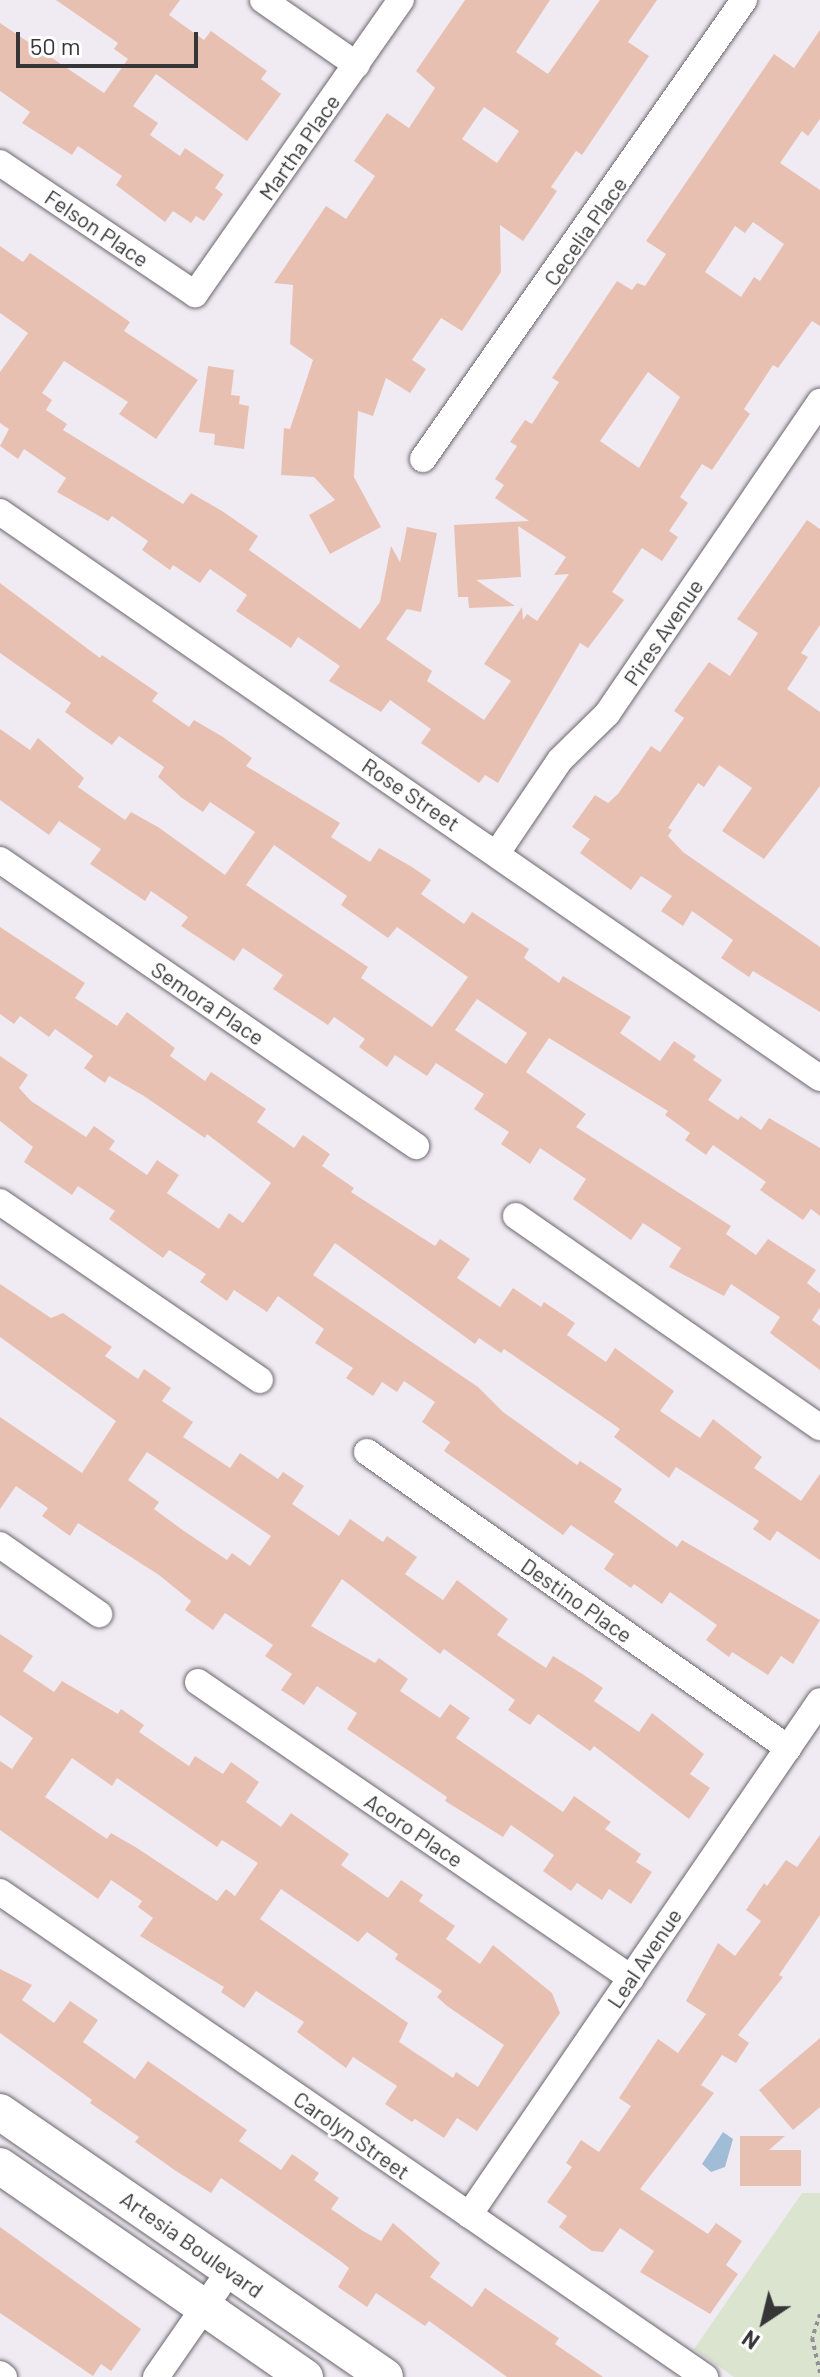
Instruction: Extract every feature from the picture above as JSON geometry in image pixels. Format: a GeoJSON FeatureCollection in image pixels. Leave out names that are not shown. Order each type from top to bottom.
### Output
{"type":"FeatureCollection","features":[{"type":"Feature","properties":{"kind":"main road","name":"Artesia Boulevard"},"geometry":{"type":"LineString","coordinates":[[0,2112],[385,2377]]}},
{"type":"Feature","properties":{"kind":"main road","name":"Artesia Boulevard"},"geometry":{"type":"LineString","coordinates":[[0,2166],[305,2377]]}},
{"type":"Feature","properties":{"kind":"street"},"geometry":{"type":"LineString","coordinates":[[263,0],[357,65]]}},
{"type":"Feature","properties":{"kind":"street","name":"Martha Place"},"geometry":{"type":"LineString","coordinates":[[195,294],[401,0]]}},
{"type":"Feature","properties":{"kind":"street","name":"Cecelia Place"},"geometry":{"type":"LineString","coordinates":[[423,459],[744,0]]}},
{"type":"Feature","properties":{"kind":"street","name":"Felson Place"},"geometry":{"type":"LineString","coordinates":[[0,163],[195,294]]}},
{"type":"Feature","properties":{"kind":"street","name":"Pires Avenue"},"geometry":{"type":"LineString","coordinates":[[497,853],[560,760],[607,714],[820,402]]}},
{"type":"Feature","properties":{"kind":"street","name":"Rose Street"},"geometry":{"type":"LineString","coordinates":[[0,512],[820,1078]]}},
{"type":"Feature","properties":{"kind":"street","name":"Semora Place"},"geometry":{"type":"LineString","coordinates":[[0,860],[416,1146]]}},
{"type":"Feature","properties":{"kind":"street"},"geometry":{"type":"LineString","coordinates":[[0,1202],[260,1380]]}},
{"type":"Feature","properties":{"kind":"street"},"geometry":{"type":"LineString","coordinates":[[516,1216],[820,1427]]}},
{"type":"Feature","properties":{"kind":"street","name":"Destino Place"},"geometry":{"type":"LineString","coordinates":[[367,1452],[788,1748]]}},
{"type":"Feature","properties":{"kind":"street"},"geometry":{"type":"LineString","coordinates":[[0,1545],[99,1614]]}},
{"type":"Feature","properties":{"kind":"street","name":"Acoro Place"},"geometry":{"type":"LineString","coordinates":[[198,1682],[631,1978]]}},
{"type":"Feature","properties":{"kind":"street","name":"Leal Avenue"},"geometry":{"type":"LineString","coordinates":[[469,2215],[820,1701]]}},
{"type":"Feature","properties":{"kind":"street","name":"Carolyn Street"},"geometry":{"type":"LineString","coordinates":[[0,1892],[705,2377]]}},
{"type":"Feature","properties":{"kind":"street"},"geometry":{"type":"LineString","coordinates":[[156,2377],[230,2270]]}},
{"type":"Feature","properties":{"kind":"path"},"geometry":{"type":"LineString","coordinates":[[820,2314],[812,2338],[820,2374]]}},
{"type":"Feature","properties":{"kind":"green space"},"geometry":{"type":"Polygon","coordinates":[[[802,2193],[820,2193],[820,2377],[734,2377],[694,2349],[802,2193]]]}},
{"type":"Feature","properties":{"kind":"water"},"geometry":{"type":"Polygon","coordinates":[[[723,2132],[733,2139],[725,2167],[711,2172],[702,2164],[723,2132]]]}},
{"type":"Feature","properties":{"kind":"building"},"geometry":{"type":"Polygon","coordinates":[[[56,0],[180,0],[169,15],[204,40],[211,31],[267,71],[261,79],[281,94],[247,141],[156,74],[133,106],[158,123],[150,135],[180,156],[185,148],[224,175],[215,188],[223,194],[204,221],[196,216],[191,223],[173,211],[165,222],[116,185],[122,176],[78,146],[72,155],[22,123],[30,112],[0,91],[0,23],[104,93],[128,59],[114,49],[118,43],[56,0]]]}},
{"type":"Feature","properties":{"kind":"building"},"geometry":{"type":"Polygon","coordinates":[[[465,0],[550,0],[516,52],[548,74],[600,0],[657,0],[628,42],[649,56],[582,155],[576,151],[551,187],[557,191],[523,241],[500,225],[501,272],[462,331],[441,318],[412,360],[426,369],[410,393],[386,378],[373,416],[358,411],[354,477],[381,527],[330,554],[309,515],[335,500],[314,477],[281,475],[284,428],[290,429],[313,360],[290,344],[293,285],[274,283],[326,206],[346,219],[375,176],[354,161],[387,113],[409,128],[435,88],[416,71],[465,0]],[[484,107],[462,139],[497,163],[519,131],[484,107]]]}},
{"type":"Feature","properties":{"kind":"building"},"geometry":{"type":"Polygon","coordinates":[[[820,30],[820,119],[808,136],[802,131],[780,163],[820,190],[820,326],[812,321],[778,368],[773,365],[744,409],[750,414],[712,470],[702,464],[680,497],[688,503],[669,531],[678,537],[662,561],[642,548],[612,592],[624,600],[588,648],[580,643],[498,783],[485,775],[479,783],[421,743],[431,729],[390,700],[381,712],[329,681],[340,666],[298,637],[291,648],[236,611],[247,595],[210,569],[200,583],[173,565],[170,570],[142,550],[148,541],[112,516],[108,521],[57,492],[66,478],[24,449],[18,459],[0,446],[9,429],[0,423],[0,372],[28,333],[0,313],[0,246],[23,262],[30,253],[130,322],[124,331],[198,380],[156,439],[119,414],[128,402],[64,361],[42,393],[52,400],[46,410],[67,424],[63,430],[183,504],[191,493],[222,511],[258,536],[249,550],[360,629],[380,602],[391,546],[400,562],[407,527],[437,533],[421,612],[407,609],[386,639],[432,671],[427,681],[484,720],[511,681],[484,664],[522,607],[523,620],[527,614],[537,621],[569,574],[554,575],[566,557],[518,526],[521,577],[476,580],[515,606],[469,608],[468,597],[458,597],[454,525],[529,521],[495,498],[504,485],[495,479],[517,446],[510,442],[525,420],[532,424],[559,382],[552,378],[617,281],[632,290],[637,283],[645,286],[666,254],[646,241],[774,54],[794,68],[820,30]],[[753,222],[745,233],[735,226],[705,272],[741,297],[754,277],[760,281],[784,244],[753,222]],[[648,372],[600,441],[639,468],[680,397],[648,372]]]}},
{"type":"Feature","properties":{"kind":"building"},"geometry":{"type":"Polygon","coordinates":[[[208,366],[234,370],[231,395],[240,396],[239,404],[249,406],[244,449],[214,445],[215,434],[199,432],[208,366]]]}},
{"type":"Feature","properties":{"kind":"building"},"geometry":{"type":"Polygon","coordinates":[[[807,520],[820,529],[820,625],[801,653],[808,657],[787,689],[820,712],[820,786],[764,859],[722,831],[752,788],[719,765],[704,787],[698,783],[668,828],[672,830],[668,836],[683,852],[820,947],[820,1012],[753,971],[749,977],[721,958],[733,940],[692,911],[683,926],[661,911],[672,896],[641,876],[631,890],[580,853],[590,839],[572,827],[595,795],[608,803],[618,794],[651,746],[660,752],[684,718],[674,711],[709,662],[730,676],[758,633],[737,619],[807,520]]]}},
{"type":"Feature","properties":{"kind":"building"},"geometry":{"type":"Polygon","coordinates":[[[0,583],[100,658],[102,655],[158,693],[152,701],[189,727],[194,720],[223,737],[252,758],[246,766],[340,823],[331,837],[370,862],[379,848],[412,867],[431,880],[421,894],[464,924],[472,912],[529,949],[524,958],[559,983],[563,976],[631,1017],[620,1033],[660,1061],[674,1041],[696,1056],[693,1060],[722,1080],[708,1100],[738,1120],[741,1116],[761,1130],[769,1118],[820,1148],[820,1216],[811,1209],[803,1220],[760,1190],[766,1182],[713,1145],[706,1155],[685,1140],[690,1133],[665,1115],[668,1111],[549,1038],[526,1072],[586,1114],[576,1127],[731,1226],[726,1234],[756,1255],[768,1239],[816,1270],[807,1283],[820,1293],[820,1308],[812,1320],[820,1326],[820,1370],[770,1333],[780,1317],[731,1284],[724,1296],[669,1267],[681,1248],[643,1223],[631,1240],[573,1199],[586,1179],[540,1148],[530,1164],[501,1144],[509,1132],[474,1109],[484,1094],[436,1063],[427,1076],[395,1055],[387,1067],[359,1047],[365,1039],[334,1017],[328,1025],[273,989],[283,975],[243,948],[234,961],[181,926],[188,917],[151,891],[145,901],[90,864],[101,849],[59,821],[49,835],[0,800],[0,729],[30,750],[38,738],[84,778],[78,787],[125,820],[131,812],[158,827],[225,875],[255,832],[210,802],[203,812],[182,798],[158,777],[164,767],[119,736],[112,745],[93,732],[65,712],[71,703],[0,653],[0,583]],[[274,845],[246,885],[368,967],[361,978],[432,1027],[468,977],[397,927],[388,938],[341,905],[347,896],[274,845]],[[477,999],[455,1030],[506,1064],[527,1033],[477,999]]]}},
{"type":"Feature","properties":{"kind":"building"},"geometry":{"type":"Polygon","coordinates":[[[0,927],[85,983],[75,998],[117,1026],[127,1012],[175,1048],[170,1056],[205,1081],[211,1072],[266,1109],[257,1122],[294,1148],[303,1135],[330,1154],[322,1166],[354,1188],[351,1192],[435,1246],[440,1239],[470,1259],[457,1278],[500,1307],[513,1288],[541,1307],[544,1302],[575,1323],[567,1335],[606,1362],[615,1348],[674,1391],[660,1411],[700,1438],[713,1419],[762,1457],[754,1468],[801,1501],[820,1474],[820,1560],[777,1531],[770,1541],[753,1529],[759,1521],[676,1467],[669,1478],[614,1437],[620,1429],[613,1424],[504,1349],[501,1353],[479,1338],[475,1344],[335,1243],[313,1275],[478,1387],[503,1412],[577,1465],[580,1461],[622,1489],[614,1502],[677,1547],[682,1540],[820,1620],[793,1664],[781,1656],[768,1675],[732,1652],[729,1657],[706,1640],[717,1625],[670,1592],[662,1604],[634,1584],[631,1588],[604,1569],[614,1554],[571,1525],[563,1535],[444,1451],[450,1442],[422,1422],[435,1402],[404,1381],[397,1392],[382,1382],[373,1396],[346,1378],[353,1368],[315,1343],[324,1329],[278,1296],[267,1312],[234,1290],[227,1301],[200,1282],[206,1274],[169,1250],[163,1258],[109,1219],[115,1211],[78,1186],[72,1195],[24,1162],[33,1147],[0,1121],[0,1056],[28,1075],[19,1088],[31,1101],[86,1137],[94,1126],[115,1141],[109,1149],[147,1175],[157,1160],[179,1175],[167,1193],[219,1229],[229,1213],[243,1223],[271,1183],[207,1134],[205,1138],[144,1096],[109,1076],[105,1083],[84,1068],[93,1056],[55,1029],[49,1037],[20,1016],[14,1024],[0,1014],[0,927]]]}},
{"type":"Feature","properties":{"kind":"building"},"geometry":{"type":"Polygon","coordinates":[[[0,1284],[51,1318],[63,1313],[112,1347],[105,1356],[138,1379],[144,1369],[171,1388],[162,1401],[193,1422],[183,1437],[230,1468],[240,1453],[278,1479],[283,1472],[304,1486],[292,1504],[339,1536],[350,1519],[383,1542],[387,1536],[417,1557],[405,1574],[443,1600],[457,1580],[508,1619],[497,1635],[546,1668],[553,1656],[584,1675],[603,1688],[594,1701],[639,1732],[652,1713],[704,1754],[690,1774],[710,1788],[689,1819],[594,1746],[590,1751],[538,1714],[530,1725],[508,1710],[515,1700],[444,1649],[440,1654],[342,1579],[311,1626],[375,1663],[379,1658],[408,1679],[400,1691],[440,1718],[450,1704],[470,1718],[456,1738],[563,1812],[574,1796],[611,1822],[605,1829],[641,1854],[636,1862],[652,1872],[631,1904],[609,1889],[602,1900],[577,1883],[571,1891],[543,1871],[554,1855],[511,1825],[503,1837],[445,1801],[447,1797],[347,1729],[357,1713],[317,1686],[304,1705],[281,1690],[292,1674],[265,1656],[273,1645],[225,1613],[213,1630],[185,1610],[191,1601],[159,1575],[78,1523],[70,1536],[42,1516],[48,1508],[16,1486],[0,1509],[0,1417],[82,1473],[116,1421],[0,1337],[0,1284]],[[147,1452],[128,1480],[159,1502],[154,1509],[227,1560],[232,1553],[250,1566],[271,1536],[147,1452]]]}},
{"type":"Feature","properties":{"kind":"building"},"geometry":{"type":"Polygon","coordinates":[[[0,1634],[33,1656],[23,1671],[54,1692],[62,1681],[118,1714],[121,1709],[144,1725],[139,1732],[189,1766],[195,1756],[223,1774],[231,1762],[259,1782],[246,1802],[281,1827],[291,1813],[349,1854],[341,1865],[388,1898],[401,1880],[423,1895],[419,1901],[455,1926],[446,1939],[480,1964],[493,1945],[552,1993],[560,2013],[477,2131],[457,2118],[444,2138],[415,2119],[412,2122],[385,2104],[397,2086],[353,2057],[346,2068],[297,2032],[304,2022],[256,1991],[244,2008],[221,1992],[224,1987],[140,1936],[153,1918],[138,1907],[142,1901],[111,1880],[98,1899],[0,1830],[0,1761],[12,1769],[33,1738],[0,1715],[0,1634]],[[72,1758],[45,1797],[107,1839],[111,1833],[217,1901],[226,1889],[235,1896],[258,1863],[222,1840],[217,1847],[117,1778],[112,1786],[72,1758]],[[281,1889],[260,1919],[408,2023],[399,2042],[453,2078],[456,2072],[478,2087],[504,2045],[447,2006],[437,1997],[442,1991],[395,1959],[398,1954],[367,1932],[358,1942],[281,1889]]]}},
{"type":"Feature","properties":{"kind":"building"},"geometry":{"type":"Polygon","coordinates":[[[820,1835],[820,1915],[779,1975],[783,1977],[738,2035],[749,2043],[736,2063],[722,2055],[701,2085],[714,2093],[640,2189],[708,2234],[716,2223],[742,2241],[726,2265],[738,2274],[710,2314],[640,2272],[654,2251],[620,2228],[603,2252],[592,2251],[559,2227],[567,2216],[547,2202],[572,2167],[566,2163],[581,2140],[599,2152],[631,2106],[619,2098],[658,2039],[678,2053],[706,2014],[686,2001],[718,1943],[735,1956],[761,1921],[746,1910],[764,1883],[767,1886],[786,1860],[797,1867],[820,1835]]]}},
{"type":"Feature","properties":{"kind":"building"},"geometry":{"type":"Polygon","coordinates":[[[0,1969],[32,1985],[22,2000],[54,2023],[70,2001],[98,2020],[83,2042],[135,2079],[148,2061],[247,2130],[239,2141],[281,2170],[292,2154],[319,2173],[314,2180],[339,2198],[331,2209],[363,2231],[381,2241],[393,2223],[440,2263],[430,2277],[472,2307],[485,2288],[559,2338],[555,2344],[603,2377],[507,2377],[429,2321],[425,2326],[376,2293],[367,2307],[338,2287],[349,2268],[339,2260],[221,2178],[211,2193],[176,2171],[135,2142],[139,2137],[90,2103],[92,2100],[0,2033],[0,1969]]]}},
{"type":"Feature","properties":{"kind":"building"},"geometry":{"type":"Polygon","coordinates":[[[820,2038],[820,2107],[793,2130],[759,2090],[820,2038]]]}},
{"type":"Feature","properties":{"kind":"building"},"geometry":{"type":"Polygon","coordinates":[[[740,2136],[785,2136],[769,2150],[801,2150],[801,2186],[740,2186],[740,2136]]]}},
{"type":"Feature","properties":{"kind":"building"},"geometry":{"type":"Polygon","coordinates":[[[0,2227],[141,2329],[111,2371],[101,2364],[93,2376],[0,2313],[0,2227]]]}}]}
